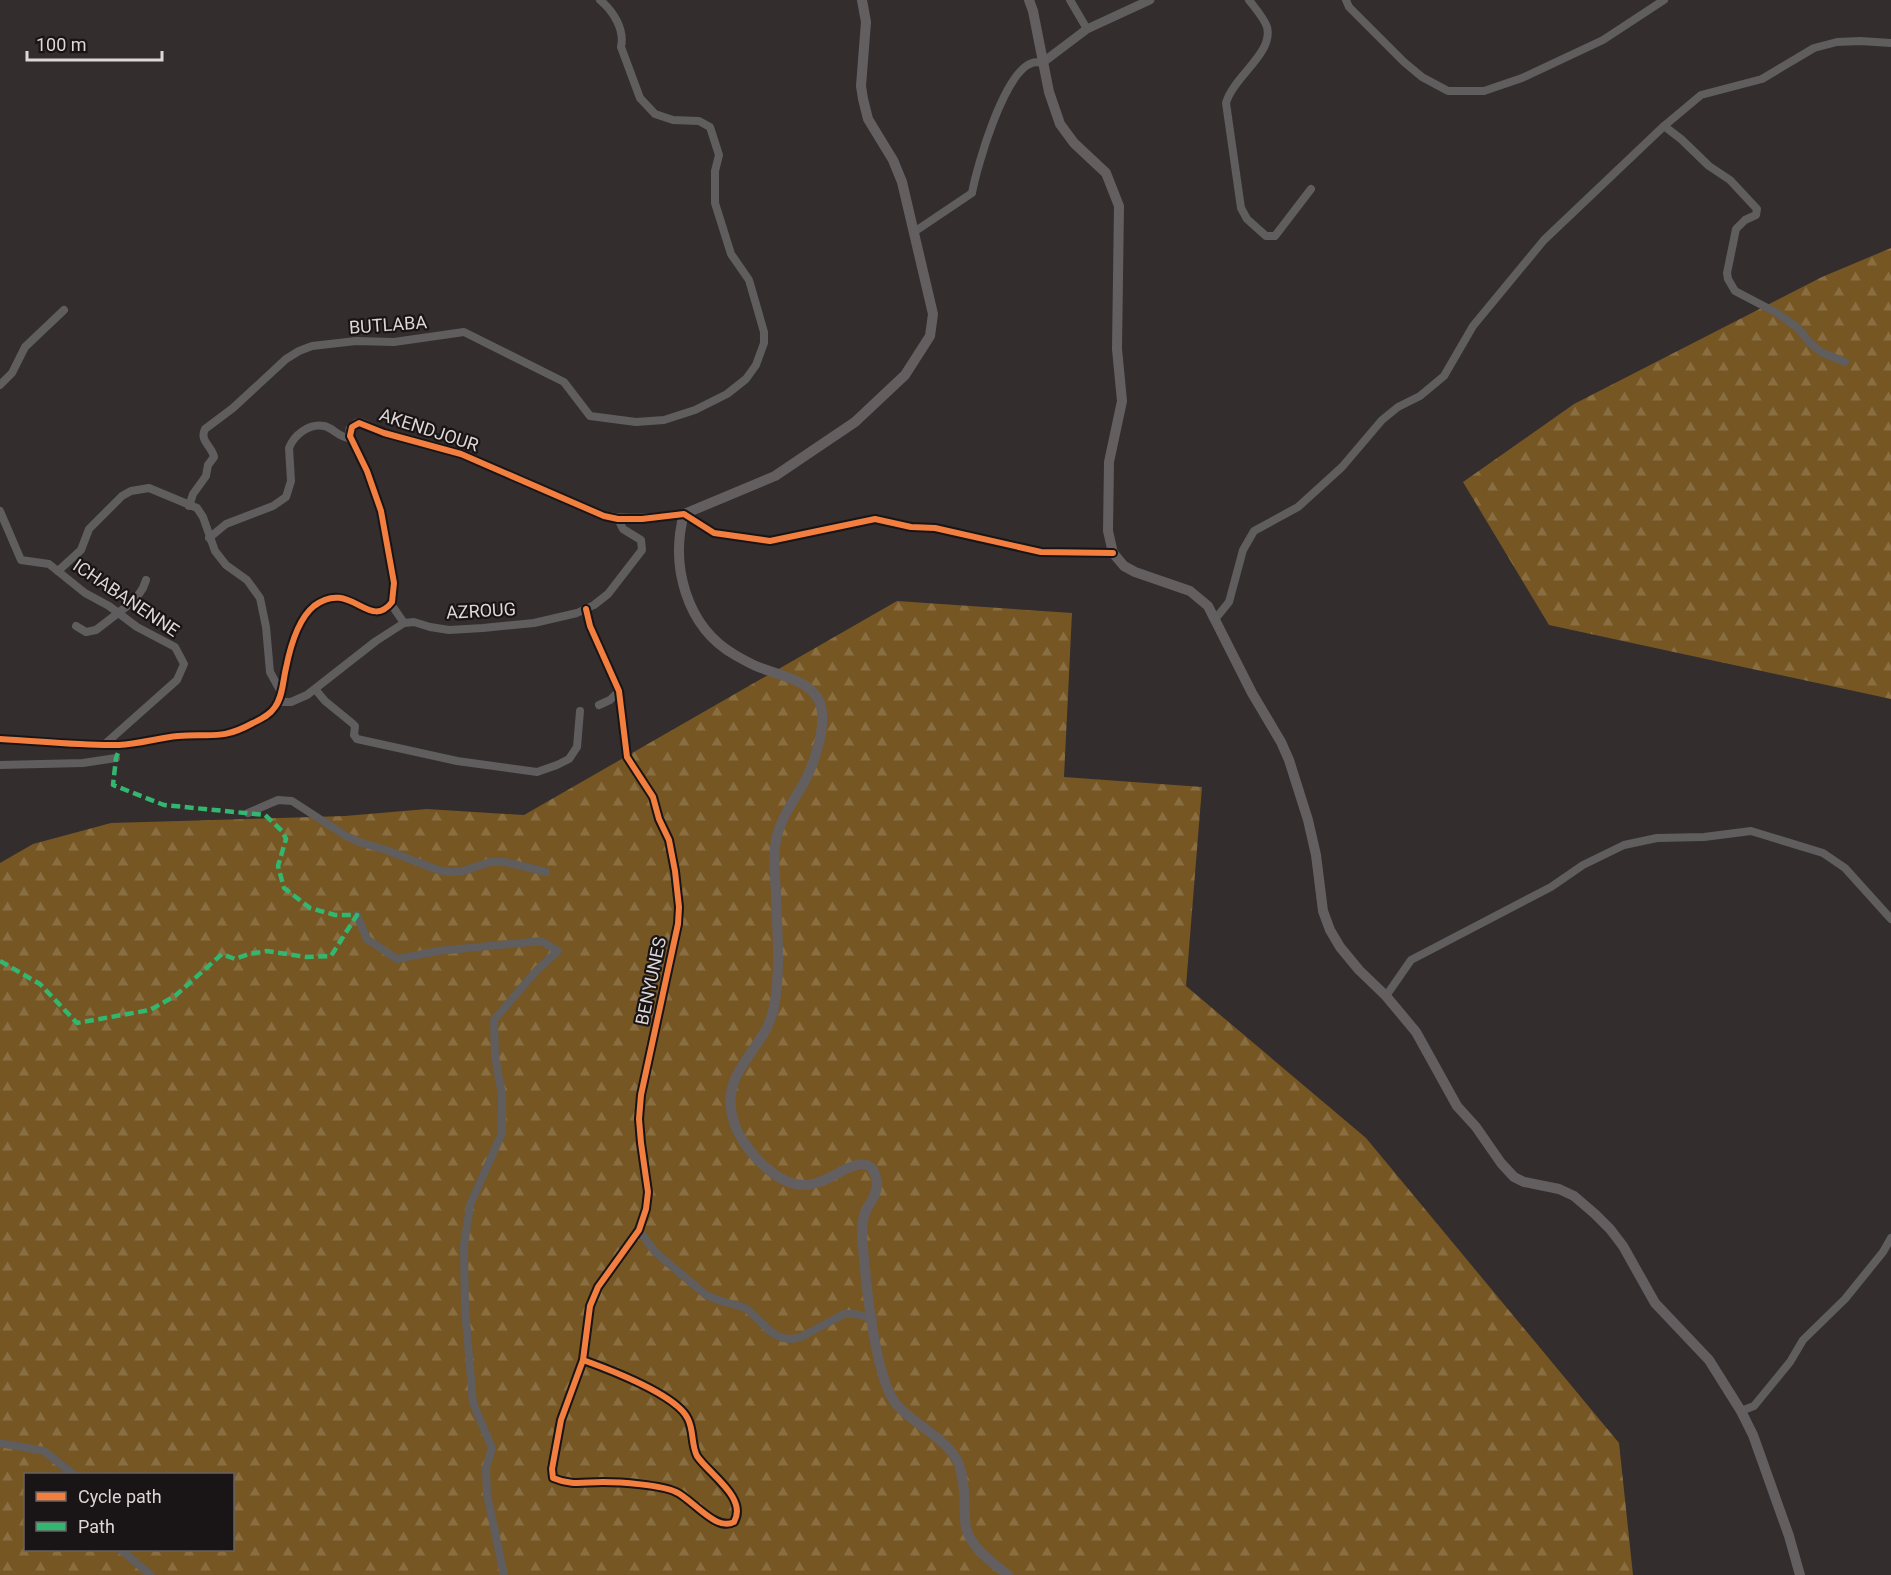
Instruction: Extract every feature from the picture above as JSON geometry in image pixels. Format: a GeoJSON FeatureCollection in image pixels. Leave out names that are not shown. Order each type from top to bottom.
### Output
{"type":"FeatureCollection","features":[{"type":"Feature","properties":{"kind":"main road"},"geometry":{"type":"LineString","coordinates":[[862,0],[866,21],[861,86],[863,99],[868,119],[893,160],[902,182],[929,292],[933,325],[930,336],[905,375],[855,422],[775,476],[684,514],[678,541],[679,567],[687,598],[712,639],[757,667],[778,672],[798,681],[811,690],[818,699],[822,712],[816,753],[807,777],[778,830],[774,852],[777,923],[777,984],[774,1008],[762,1038],[736,1074],[731,1092],[733,1119],[744,1143],[759,1161],[788,1182],[807,1185],[856,1164],[872,1168],[876,1175],[876,1191],[862,1223],[862,1236],[878,1356],[886,1387],[896,1403],[943,1442],[958,1462],[963,1479],[967,1530],[980,1552],[1008,1575]]}},
{"type":"Feature","properties":{"kind":"main road"},"geometry":{"type":"LineString","coordinates":[[1029,0],[1049,92],[1060,124],[1074,143],[1106,173],[1119,206],[1117,349],[1122,401],[1110,462],[1108,531],[1113,552],[1124,566],[1190,591],[1208,606],[1289,760],[1308,820],[1316,855],[1323,912],[1340,947],[1416,1032],[1457,1106],[1476,1127],[1501,1163],[1514,1177],[1524,1182],[1559,1189],[1574,1196],[1610,1229],[1623,1246],[1648,1294],[1708,1360],[1741,1411],[1757,1446],[1800,1575]]}},
{"type":"Feature","properties":{"kind":"street","name":"BUTLABA"},"geometry":{"type":"LineString","coordinates":[[189,506],[193,494],[207,476],[208,465],[214,457],[204,440],[205,429],[233,408],[286,359],[312,346],[356,341],[394,342],[464,332],[564,382],[590,416],[636,422],[664,420],[695,410],[727,394],[746,379],[763,350],[764,332],[749,279],[731,254],[714,203],[719,155],[710,127],[699,121],[673,120],[655,114],[640,98],[621,47],[623,40],[617,20],[600,0]]}},
{"type":"Feature","properties":{"kind":"street"},"geometry":{"type":"LineString","coordinates":[[1070,0],[1087,29]]}},
{"type":"Feature","properties":{"kind":"street"},"geometry":{"type":"LineString","coordinates":[[914,232],[972,194],[977,168],[988,134],[1011,82],[1025,67],[1033,62],[1042,63],[1087,29],[1150,0]]}},
{"type":"Feature","properties":{"kind":"street"},"geometry":{"type":"LineString","coordinates":[[1249,0],[1266,26],[1268,37],[1265,47],[1233,86],[1226,103],[1242,214],[1266,236],[1275,236],[1311,189]]}},
{"type":"Feature","properties":{"kind":"street"},"geometry":{"type":"LineString","coordinates":[[1346,0],[1349,7],[1404,62],[1422,76],[1448,91],[1484,92],[1532,74],[1603,40],[1664,0]]}},
{"type":"Feature","properties":{"kind":"street"},"geometry":{"type":"LineString","coordinates":[[1216,618],[1230,602],[1243,550],[1254,531],[1298,507],[1342,467],[1382,420],[1398,407],[1420,396],[1444,376],[1473,326],[1544,240],[1664,126],[1701,95],[1762,79],[1814,48],[1837,42],[1891,43]]}},
{"type":"Feature","properties":{"kind":"street"},"geometry":{"type":"LineString","coordinates":[[1664,126],[1709,166],[1730,180],[1757,209],[1756,215],[1745,220],[1736,229],[1727,273],[1731,286],[1735,291],[1787,319],[1821,352],[1845,362]]}},
{"type":"Feature","properties":{"kind":"street"},"geometry":{"type":"LineString","coordinates":[[0,386],[12,373],[25,347],[64,310]]}},
{"type":"Feature","properties":{"kind":"street","name":"AKENDJOUR"},"geometry":{"type":"LineString","coordinates":[[350,438],[352,426],[362,423],[384,433],[461,454],[591,512],[618,519],[642,519],[684,514]]}},
{"type":"Feature","properties":{"kind":"street"},"geometry":{"type":"LineString","coordinates":[[0,739],[121,745],[182,736],[231,734],[262,718],[278,702],[293,644],[311,608],[334,598],[352,600],[373,612],[383,610],[391,604],[394,596],[394,583],[382,518],[367,471],[350,438],[324,426],[300,432],[289,447],[291,481],[286,497],[273,506],[226,524],[209,538]]}},
{"type":"Feature","properties":{"kind":"street"},"geometry":{"type":"LineString","coordinates":[[58,571],[81,550],[89,529],[131,490],[149,488],[197,508],[220,558],[247,580],[260,598],[266,627],[270,672],[281,692]]}},
{"type":"Feature","properties":{"kind":"street","name":"ICHABANENNE"},"geometry":{"type":"LineString","coordinates":[[0,511],[3,525],[21,560],[49,564],[85,593],[175,647],[184,664],[177,680],[105,744]]}},
{"type":"Feature","properties":{"kind":"street"},"geometry":{"type":"LineString","coordinates":[[684,514],[714,533],[770,541],[864,519],[875,519],[911,527],[935,528],[1041,552],[1113,552]]}},
{"type":"Feature","properties":{"kind":"street","name":"AZROUG"},"geometry":{"type":"LineString","coordinates":[[404,623],[414,622],[449,630],[483,628],[558,619],[586,609],[608,594],[642,550],[641,540],[623,529],[618,519]]}},
{"type":"Feature","properties":{"kind":"street"},"geometry":{"type":"LineString","coordinates":[[76,626],[86,632],[96,630],[135,600],[144,588],[146,580]]}},
{"type":"Feature","properties":{"kind":"street"},"geometry":{"type":"LineString","coordinates":[[278,702],[297,700],[315,689],[376,641],[404,623],[391,604]]}},
{"type":"Feature","properties":{"kind":"street","name":"BENYUNES"},"geometry":{"type":"LineString","coordinates":[[583,1360],[625,1375],[681,1409],[690,1424],[693,1448],[697,1456],[735,1500],[737,1512],[734,1522],[729,1525],[721,1523],[676,1492],[659,1487],[605,1482],[566,1484],[553,1478],[552,1469],[561,1420],[583,1360],[590,1306],[598,1287],[639,1230],[646,1209],[648,1192],[639,1119],[678,924],[679,907],[673,856],[659,819],[657,804],[627,757],[619,691],[590,626],[586,609]]}},
{"type":"Feature","properties":{"kind":"street"},"geometry":{"type":"LineString","coordinates":[[315,689],[325,701],[355,726],[354,735],[357,739],[457,761],[537,772],[569,759],[577,747],[580,711]]}},
{"type":"Feature","properties":{"kind":"street"},"geometry":{"type":"LineString","coordinates":[[599,705],[610,700],[619,691]]}},
{"type":"Feature","properties":{"kind":"street"},"geometry":{"type":"LineString","coordinates":[[0,765],[83,763],[116,758]]}},
{"type":"Feature","properties":{"kind":"street"},"geometry":{"type":"LineString","coordinates":[[248,813],[278,800],[292,801],[359,843],[386,850],[438,870],[463,871],[490,862],[506,862],[546,872]]}},
{"type":"Feature","properties":{"kind":"street"},"geometry":{"type":"LineString","coordinates":[[1386,996],[1411,960],[1551,887],[1583,865],[1624,845],[1656,837],[1704,837],[1750,831],[1823,853],[1845,868],[1891,919]]}},
{"type":"Feature","properties":{"kind":"street"},"geometry":{"type":"LineString","coordinates":[[357,915],[367,939],[397,958],[438,951],[541,941],[558,951],[537,970],[494,1020],[495,1056],[502,1095],[501,1133],[470,1205],[465,1246],[465,1308],[473,1403],[492,1448],[486,1468],[487,1494],[504,1575]]}},
{"type":"Feature","properties":{"kind":"street"},"geometry":{"type":"LineString","coordinates":[[639,1230],[655,1252],[700,1290],[714,1299],[746,1308],[771,1332],[782,1338],[801,1337],[844,1314],[855,1314],[873,1319]]}},
{"type":"Feature","properties":{"kind":"street"},"geometry":{"type":"LineString","coordinates":[[1741,1411],[1754,1406],[1790,1362],[1803,1340],[1845,1299],[1891,1238]]}},
{"type":"Feature","properties":{"kind":"street"},"geometry":{"type":"LineString","coordinates":[[0,1443],[44,1451],[72,1473]]}},
{"type":"Feature","properties":{"kind":"street"},"geometry":{"type":"LineString","coordinates":[[122,1551],[151,1575]]}},
{"type":"Feature","properties":{"kind":"green space"},"geometry":{"type":"Polygon","coordinates":[[[1891,248],[1891,699],[1549,625],[1463,482],[1574,404],[1822,277],[1891,248]]]}},
{"type":"Feature","properties":{"kind":"green space"},"geometry":{"type":"Polygon","coordinates":[[[897,601],[1072,613],[1064,777],[1202,787],[1186,986],[1366,1138],[1619,1443],[1633,1575],[0,1575],[0,863],[33,844],[111,823],[345,816],[427,809],[524,815],[897,601]]]}},
{"type":"Feature","properties":{"kind":"marked path"},"geometry":{"type":"LineString","coordinates":[[0,961],[40,984],[77,1023],[150,1010],[175,996],[222,954],[235,959],[267,951],[306,957],[331,956],[357,915],[335,915],[310,908],[284,888],[278,866],[286,839],[282,831],[265,815],[164,805],[113,785],[116,758],[121,745]]}},
{"type":"Feature","properties":{"kind":"cycle path"},"geometry":{"type":"LineString","coordinates":[[0,739],[119,745],[178,736],[224,734],[242,729],[271,712],[280,698],[295,634],[303,618],[314,606],[327,599],[339,598],[375,611],[384,610],[392,602],[394,583],[381,511],[367,471],[350,436],[352,427],[359,423],[384,433],[461,454],[604,516],[618,519],[642,519],[684,514],[714,533],[770,541],[875,519],[911,527],[935,528],[1041,552],[1113,553]]}},
{"type":"Feature","properties":{"kind":"cycle path"},"geometry":{"type":"LineString","coordinates":[[583,1360],[657,1392],[681,1410],[690,1424],[697,1456],[732,1495],[737,1513],[734,1522],[720,1523],[676,1492],[661,1487],[603,1482],[572,1483],[553,1478],[552,1469],[561,1420],[583,1360],[590,1306],[598,1287],[639,1230],[646,1209],[648,1192],[639,1119],[641,1095],[678,924],[679,907],[669,840],[659,819],[653,797],[627,757],[619,691],[590,626],[586,609]]}}]}
